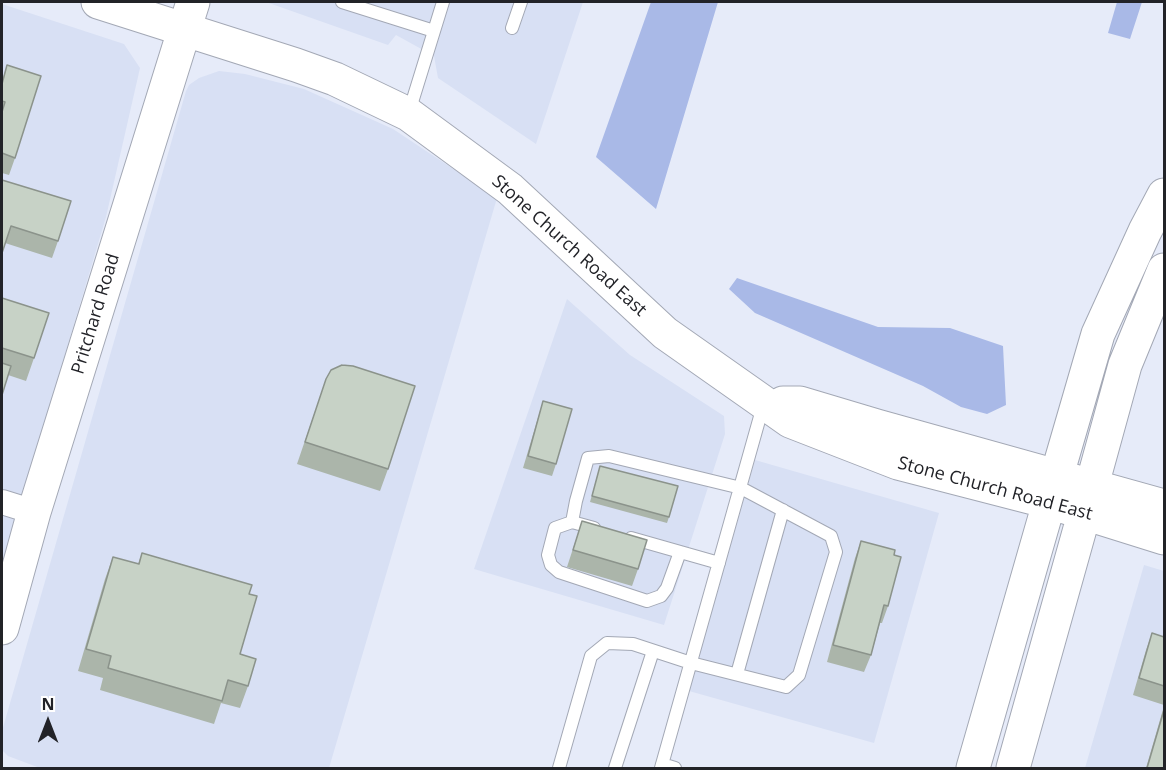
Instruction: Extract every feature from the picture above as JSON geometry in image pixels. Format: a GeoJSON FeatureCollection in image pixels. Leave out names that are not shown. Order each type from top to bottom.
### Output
{"type":"FeatureCollection","features":[{"type":"Feature","properties":{"kind":"main road","name":"Stone Church Road East"},"geometry":{"type":"LineString","coordinates":[[98,2],[189,15],[335,79],[408,114],[510,189],[665,333],[764,403],[800,403],[877,426],[1089,500],[1164,538]]}},
{"type":"Feature","properties":{"kind":"main road","name":"Pritchard Road"},"geometry":{"type":"LineString","coordinates":[[2,628],[34,513],[189,15]]}},
{"type":"Feature","properties":{"kind":"main road"},"geometry":{"type":"LineString","coordinates":[[973,768],[1098,334],[1164,195]]}},
{"type":"Feature","properties":{"kind":"main road"},"geometry":{"type":"LineString","coordinates":[[1013,768],[1125,365],[1164,270]]}},
{"type":"Feature","properties":{"kind":"main road","name":"Stone Church Road East"},"geometry":{"type":"LineString","coordinates":[[1089,500],[1164,506]]}},
{"type":"Feature","properties":{"kind":"street"},"geometry":{"type":"LineString","coordinates":[[2,502],[34,513]]}},
{"type":"Feature","properties":{"kind":"lane"},"geometry":{"type":"LineString","coordinates":[[342,2],[434,31]]}},
{"type":"Feature","properties":{"kind":"lane"},"geometry":{"type":"LineString","coordinates":[[408,114],[443,2]]}},
{"type":"Feature","properties":{"kind":"lane"},"geometry":{"type":"LineString","coordinates":[[513,28],[521,2]]}},
{"type":"Feature","properties":{"kind":"lane"},"geometry":{"type":"LineString","coordinates":[[675,768],[662,766],[764,403]]}},
{"type":"Feature","properties":{"kind":"lane"},"geometry":{"type":"LineString","coordinates":[[559,768],[591,656],[607,643],[633,644],[691,663],[786,687],[799,675],[836,552],[831,536],[741,488],[609,456],[588,458],[572,522]]}},
{"type":"Feature","properties":{"kind":"lane"},"geometry":{"type":"LineString","coordinates":[[737,674],[783,510]]}},
{"type":"Feature","properties":{"kind":"lane"},"geometry":{"type":"LineString","coordinates":[[680,552],[667,588],[661,596],[648,600],[559,572],[550,565],[548,555],[555,528],[572,522],[610,532],[719,563]]}},
{"type":"Feature","properties":{"kind":"lane"},"geometry":{"type":"LineString","coordinates":[[615,768],[653,651]]}},
{"type":"Feature","properties":{"kind":"shaded area"},"geometry":{"type":"Polygon","coordinates":[[[266,2],[583,2],[536,144],[438,78],[434,56],[396,35],[388,45],[266,2]]]}},
{"type":"Feature","properties":{"kind":"shaded area"},"geometry":{"type":"Polygon","coordinates":[[[651,2],[718,2],[656,209],[596,157],[651,2]]]}},
{"type":"Feature","properties":{"kind":"shaded area"},"geometry":{"type":"Polygon","coordinates":[[[1117,2],[1142,2],[1130,39],[1108,33],[1117,2]]]}},
{"type":"Feature","properties":{"kind":"shaded area"},"geometry":{"type":"Polygon","coordinates":[[[2,4],[124,44],[140,68],[106,217],[2,566],[2,4]]]}},
{"type":"Feature","properties":{"kind":"shaded area"},"geometry":{"type":"Polygon","coordinates":[[[219,71],[245,74],[304,89],[393,129],[497,198],[329,768],[40,768],[8,756],[2,750],[2,731],[186,91],[189,85],[199,78],[219,71]]]}},
{"type":"Feature","properties":{"kind":"shaded area"},"geometry":{"type":"Polygon","coordinates":[[[737,278],[878,327],[950,328],[1003,346],[1006,405],[987,414],[961,407],[923,386],[755,313],[729,289],[737,278]]]}},
{"type":"Feature","properties":{"kind":"shaded area"},"geometry":{"type":"Polygon","coordinates":[[[567,299],[630,355],[724,416],[725,434],[664,625],[474,569],[567,299]]]}},
{"type":"Feature","properties":{"kind":"shaded area"},"geometry":{"type":"Polygon","coordinates":[[[755,460],[939,513],[874,743],[689,691],[755,460]]]}},
{"type":"Feature","properties":{"kind":"shaded area"},"geometry":{"type":"Polygon","coordinates":[[[1144,565],[1164,571],[1164,768],[1085,768],[1144,565]]]}},
{"type":"Feature","properties":{"kind":"building"},"geometry":{"type":"Polygon","coordinates":[[[7,65],[41,76],[15,158],[2,153],[2,112],[5,102],[2,101],[2,84],[7,65]]]}},
{"type":"Feature","properties":{"kind":"building"},"geometry":{"type":"Polygon","coordinates":[[[2,180],[71,201],[58,241],[11,226],[2,253],[2,180]]]}},
{"type":"Feature","properties":{"kind":"building"},"geometry":{"type":"Polygon","coordinates":[[[2,298],[49,313],[34,358],[2,348],[2,298]]]}},
{"type":"Feature","properties":{"kind":"building"},"geometry":{"type":"Polygon","coordinates":[[[2,363],[11,366],[2,395],[2,363]]]}},
{"type":"Feature","properties":{"kind":"building"},"geometry":{"type":"Polygon","coordinates":[[[342,365],[353,366],[415,386],[388,469],[305,442],[326,379],[331,370],[342,365]]]}},
{"type":"Feature","properties":{"kind":"building"},"geometry":{"type":"Polygon","coordinates":[[[543,401],[572,409],[556,464],[528,456],[543,401]]]}},
{"type":"Feature","properties":{"kind":"building"},"geometry":{"type":"Polygon","coordinates":[[[600,466],[678,486],[669,517],[592,496],[600,466]]]}},
{"type":"Feature","properties":{"kind":"building"},"geometry":{"type":"Polygon","coordinates":[[[582,521],[647,540],[638,569],[573,550],[582,521]]]}},
{"type":"Feature","properties":{"kind":"building"},"geometry":{"type":"Polygon","coordinates":[[[861,541],[895,550],[894,555],[901,557],[888,606],[884,605],[871,655],[833,645],[861,541]]]}},
{"type":"Feature","properties":{"kind":"building"},"geometry":{"type":"Polygon","coordinates":[[[142,553],[252,585],[249,594],[257,596],[240,654],[256,659],[248,686],[228,680],[222,701],[108,668],[111,656],[86,649],[113,557],[139,564],[142,553]]]}},
{"type":"Feature","properties":{"kind":"building"},"geometry":{"type":"Polygon","coordinates":[[[1152,633],[1164,637],[1164,686],[1139,678],[1152,633]]]}},
{"type":"Feature","properties":{"kind":"building"},"geometry":{"type":"Polygon","coordinates":[[[1164,710],[1164,768],[1147,768],[1164,710]]]}}]}
